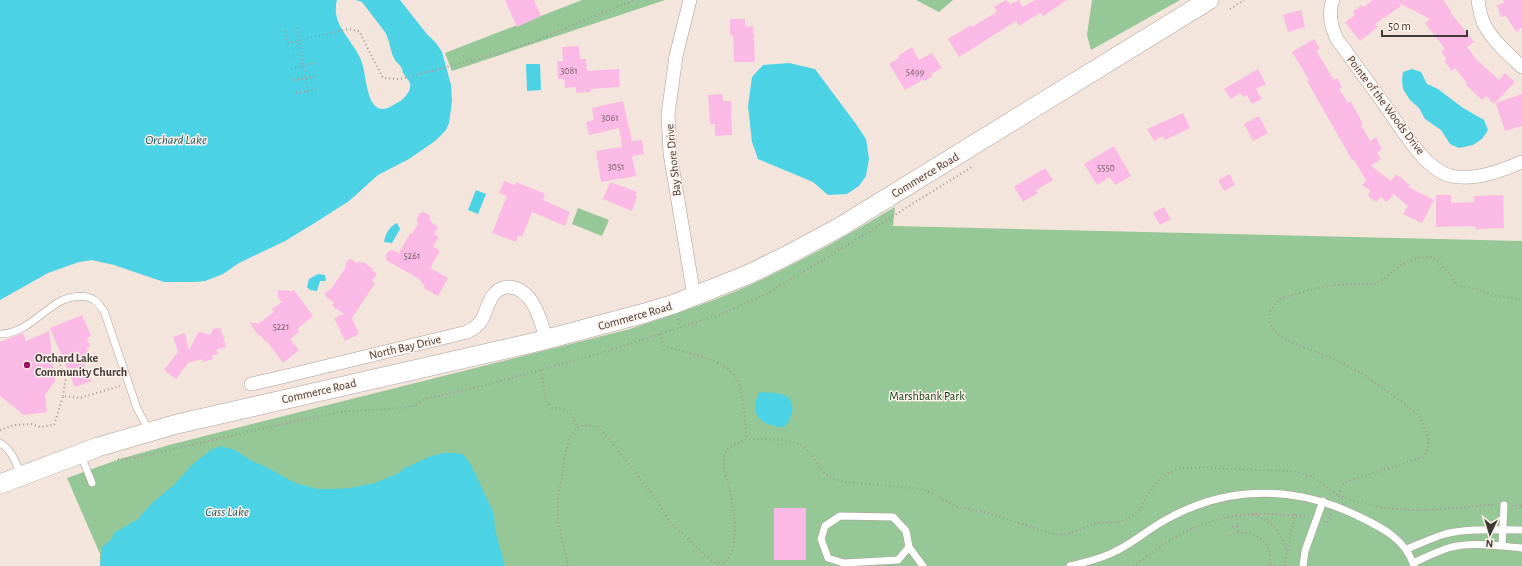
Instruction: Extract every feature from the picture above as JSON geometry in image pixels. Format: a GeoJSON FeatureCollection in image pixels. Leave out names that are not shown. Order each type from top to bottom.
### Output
{"type":"FeatureCollection","features":[{"type":"Feature","properties":{"kind":"main road","name":"Commerce Road"},"geometry":{"type":"LineString","coordinates":[[0,484],[80,453],[149,432],[234,410],[541,340],[632,317],[694,296],[766,266],[840,227],[1209,0]]}},
{"type":"Feature","properties":{"kind":"street","name":"Bay Shore Drive"},"geometry":{"type":"LineString","coordinates":[[690,0],[676,56],[668,114],[670,153],[694,296]]}},
{"type":"Feature","properties":{"kind":"street","name":"Pointe of the Woods Drive"},"geometry":{"type":"LineString","coordinates":[[1333,0],[1330,14],[1333,32],[1337,39],[1405,134],[1429,163],[1450,176],[1476,176],[1499,171],[1522,162]]}},
{"type":"Feature","properties":{"kind":"street"},"geometry":{"type":"LineString","coordinates":[[1478,0],[1480,14],[1487,30],[1522,67]]}},
{"type":"Feature","properties":{"kind":"street","name":"North Bay Drive"},"geometry":{"type":"LineString","coordinates":[[251,384],[464,333],[479,325],[493,296],[504,288],[511,287],[519,290],[532,302],[532,322],[541,340]]}},
{"type":"Feature","properties":{"kind":"lane"},"geometry":{"type":"LineString","coordinates":[[0,334],[6,334],[28,325],[60,302],[80,296],[94,299],[104,311],[137,408],[149,432]]}},
{"type":"Feature","properties":{"kind":"lane"},"geometry":{"type":"LineString","coordinates":[[0,443],[6,447],[13,456],[21,475]]}},
{"type":"Feature","properties":{"kind":"lane"},"geometry":{"type":"LineString","coordinates":[[80,453],[92,483]]}},
{"type":"Feature","properties":{"kind":"lane"},"geometry":{"type":"LineString","coordinates":[[1070,566],[1093,560],[1116,551],[1168,518],[1194,506],[1224,497],[1252,492],[1287,494],[1336,505],[1378,525],[1407,549],[1414,565],[1447,548],[1461,546],[1502,546],[1522,548]]}},
{"type":"Feature","properties":{"kind":"lane"},"geometry":{"type":"LineString","coordinates":[[1303,566],[1305,551],[1323,502]]}},
{"type":"Feature","properties":{"kind":"lane"},"geometry":{"type":"LineString","coordinates":[[1502,546],[1504,505]]}},
{"type":"Feature","properties":{"kind":"lane"},"geometry":{"type":"LineString","coordinates":[[909,547],[898,560],[844,563],[828,558],[821,539],[825,526],[840,516],[892,517],[906,531],[909,547],[923,566]]}},
{"type":"Feature","properties":{"kind":"lane"},"geometry":{"type":"LineString","coordinates":[[1407,549],[1445,534],[1464,531],[1522,530]]}},
{"type":"Feature","properties":{"kind":"path"},"geometry":{"type":"LineString","coordinates":[[285,31],[288,43],[349,29],[359,31],[383,78],[400,79],[500,53],[566,29],[634,0]]}},
{"type":"Feature","properties":{"kind":"path"},"geometry":{"type":"LineString","coordinates":[[1230,9],[1244,0]]}},
{"type":"Feature","properties":{"kind":"path"},"geometry":{"type":"LineString","coordinates":[[297,28],[308,91]]}},
{"type":"Feature","properties":{"kind":"path"},"geometry":{"type":"LineString","coordinates":[[288,56],[301,54]]}},
{"type":"Feature","properties":{"kind":"path"},"geometry":{"type":"LineString","coordinates":[[291,69],[315,63]]}},
{"type":"Feature","properties":{"kind":"path"},"geometry":{"type":"LineString","coordinates":[[294,80],[317,76]]}},
{"type":"Feature","properties":{"kind":"path"},"geometry":{"type":"LineString","coordinates":[[296,93],[320,88]]}},
{"type":"Feature","properties":{"kind":"path"},"geometry":{"type":"LineString","coordinates":[[118,458],[135,458],[346,411],[392,409],[413,406],[425,399],[540,370],[694,323],[729,311],[766,294],[874,229],[972,167]]}},
{"type":"Feature","properties":{"kind":"path"},"geometry":{"type":"LineString","coordinates":[[568,566],[558,522],[558,501],[566,450],[571,435],[578,427],[588,425],[598,427],[656,499],[670,522],[707,557],[720,563],[724,563],[729,559],[731,554],[734,541],[735,524],[733,507],[724,467],[724,457],[727,450],[747,439],[772,439],[795,443],[806,449],[824,475],[835,480],[915,488],[929,492],[957,507],[985,512],[1053,534],[1064,535],[1094,524],[1120,522],[1130,518],[1141,508],[1158,481],[1166,474],[1181,468],[1205,467],[1293,471],[1311,476],[1339,496],[1341,486],[1348,480],[1423,458],[1428,449],[1429,440],[1420,417],[1405,404],[1363,374],[1332,358],[1286,340],[1274,331],[1269,322],[1270,311],[1281,298],[1335,285],[1374,284],[1385,278],[1399,266],[1416,258],[1433,257],[1451,275],[1456,286],[1481,290],[1489,295],[1522,299]]}},
{"type":"Feature","properties":{"kind":"path"},"geometry":{"type":"LineString","coordinates":[[660,334],[664,346],[714,361],[723,365],[736,378],[741,392],[747,439]]}},
{"type":"Feature","properties":{"kind":"path"},"geometry":{"type":"LineString","coordinates":[[0,430],[14,425],[54,425],[63,396],[66,377],[60,365]]}},
{"type":"Feature","properties":{"kind":"path"},"geometry":{"type":"LineString","coordinates":[[540,370],[546,401],[552,408],[559,408],[568,411],[578,427]]}},
{"type":"Feature","properties":{"kind":"path"},"geometry":{"type":"LineString","coordinates":[[63,396],[80,398],[114,388],[128,382]]}},
{"type":"Feature","properties":{"kind":"path"},"geometry":{"type":"LineString","coordinates":[[1253,514],[1265,519],[1276,528],[1286,551]]}},
{"type":"Feature","properties":{"kind":"path"},"geometry":{"type":"LineString","coordinates":[[1284,566],[1295,514]]}},
{"type":"Feature","properties":{"kind":"path"},"geometry":{"type":"LineString","coordinates":[[1236,515],[1239,533]]}},
{"type":"Feature","properties":{"kind":"path"},"geometry":{"type":"LineString","coordinates":[[1232,527],[1237,526]]}},
{"type":"Feature","properties":{"kind":"path"},"geometry":{"type":"LineString","coordinates":[[1230,536],[1239,533],[1251,534],[1261,538],[1267,546],[1270,566],[1276,566]]}},
{"type":"Feature","properties":{"kind":"green space"},"geometry":{"type":"Polygon","coordinates":[[[582,0],[665,0],[452,71],[445,53],[582,0]]]}},
{"type":"Feature","properties":{"kind":"green space"},"geometry":{"type":"Polygon","coordinates":[[[916,0],[953,0],[939,12],[916,0]]]}},
{"type":"Feature","properties":{"kind":"green space"},"geometry":{"type":"Polygon","coordinates":[[[1092,0],[1180,0],[1091,50],[1087,35],[1092,0]]]}},
{"type":"Feature","properties":{"kind":"green space","name":"Marshbank Park"},"geometry":{"type":"Polygon","coordinates":[[[895,207],[893,226],[1522,241],[1522,566],[100,566],[100,554],[67,478],[120,459],[173,444],[630,329],[708,302],[755,283],[816,252],[895,207]]]}},
{"type":"Feature","properties":{"kind":"green space"},"geometry":{"type":"Polygon","coordinates":[[[578,208],[609,220],[602,236],[572,224],[578,208]]]}},
{"type":"Feature","properties":{"kind":"water","name":"Orchard Lake"},"geometry":{"type":"Polygon","coordinates":[[[0,0],[337,0],[336,9],[339,24],[361,60],[371,100],[378,108],[385,109],[398,103],[408,93],[410,83],[403,73],[401,66],[393,57],[385,32],[362,2],[356,0],[400,0],[442,52],[451,85],[452,101],[449,123],[446,130],[435,141],[409,159],[378,175],[349,201],[285,241],[239,263],[223,274],[205,281],[164,282],[114,265],[92,260],[79,262],[48,273],[0,300],[0,0]]]}},
{"type":"Feature","properties":{"kind":"water"},"geometry":{"type":"Polygon","coordinates":[[[789,63],[815,69],[866,139],[869,159],[866,176],[859,186],[847,194],[828,195],[813,182],[758,159],[752,142],[748,106],[752,77],[763,65],[789,63]]]}},
{"type":"Feature","properties":{"kind":"water"},"geometry":{"type":"Polygon","coordinates":[[[526,64],[540,64],[541,90],[527,91],[526,64]]]}},
{"type":"Feature","properties":{"kind":"water"},"geometry":{"type":"Polygon","coordinates":[[[1412,69],[1421,72],[1427,84],[1438,89],[1463,108],[1484,120],[1488,130],[1482,139],[1473,145],[1459,148],[1450,144],[1441,130],[1425,119],[1419,108],[1410,100],[1403,89],[1403,72],[1412,69]]]}},
{"type":"Feature","properties":{"kind":"water"},"geometry":{"type":"Polygon","coordinates":[[[476,190],[486,194],[478,214],[468,210],[476,190]]]}},
{"type":"Feature","properties":{"kind":"water"},"geometry":{"type":"Polygon","coordinates":[[[397,223],[400,229],[392,243],[384,242],[388,231],[397,223]]]}},
{"type":"Feature","properties":{"kind":"water"},"geometry":{"type":"Polygon","coordinates":[[[318,274],[325,275],[326,281],[320,281],[317,291],[310,290],[307,287],[309,279],[318,274]]]}},
{"type":"Feature","properties":{"kind":"water"},"geometry":{"type":"Polygon","coordinates":[[[760,392],[780,394],[789,399],[791,402],[792,411],[787,424],[784,427],[769,425],[759,418],[755,407],[756,400],[760,392]]]}},
{"type":"Feature","properties":{"kind":"water","name":"Cass Lake"},"geometry":{"type":"Polygon","coordinates":[[[221,446],[235,450],[252,461],[295,483],[317,489],[350,488],[375,483],[397,474],[405,468],[431,456],[444,453],[463,454],[471,465],[494,514],[495,530],[505,566],[100,566],[102,547],[112,539],[114,533],[138,519],[152,503],[174,485],[193,464],[211,450],[221,446]]]}},
{"type":"Feature","properties":{"kind":"building"},"geometry":{"type":"Polygon","coordinates":[[[505,0],[534,0],[541,16],[517,27],[505,0]]]}},
{"type":"Feature","properties":{"kind":"building"},"geometry":{"type":"Polygon","coordinates":[[[1006,0],[1010,4],[1019,0],[1023,7],[1035,0],[1067,0],[1043,16],[1040,13],[1019,26],[1016,21],[959,57],[948,39],[997,12],[994,7],[1006,0]]]}},
{"type":"Feature","properties":{"kind":"building"},"geometry":{"type":"Polygon","coordinates":[[[1373,0],[1443,0],[1451,11],[1450,12],[1474,42],[1467,47],[1477,60],[1499,80],[1505,73],[1515,82],[1494,104],[1486,96],[1482,100],[1466,85],[1467,83],[1455,68],[1452,71],[1444,61],[1447,59],[1441,52],[1445,49],[1425,23],[1430,19],[1399,3],[1401,6],[1375,24],[1378,27],[1360,41],[1345,22],[1355,15],[1353,12],[1361,5],[1363,7],[1373,0]]]}},
{"type":"Feature","properties":{"kind":"building"},"geometry":{"type":"Polygon","coordinates":[[[1503,0],[1522,0],[1522,28],[1516,32],[1506,16],[1501,17],[1497,5],[1504,3],[1503,0]]]}},
{"type":"Feature","properties":{"kind":"building"},"geometry":{"type":"Polygon","coordinates":[[[1301,10],[1305,27],[1288,32],[1283,15],[1301,10]]]}},
{"type":"Feature","properties":{"kind":"building"},"geometry":{"type":"Polygon","coordinates":[[[730,19],[745,19],[745,27],[753,26],[755,62],[734,62],[733,35],[730,35],[730,19]]]}},
{"type":"Feature","properties":{"kind":"building"},"geometry":{"type":"Polygon","coordinates":[[[1314,39],[1320,49],[1316,51],[1334,80],[1337,78],[1342,87],[1339,89],[1348,103],[1351,102],[1370,141],[1376,137],[1382,149],[1377,152],[1381,159],[1371,166],[1391,181],[1396,174],[1410,185],[1408,187],[1434,200],[1422,223],[1403,214],[1408,206],[1394,194],[1387,202],[1381,197],[1376,202],[1368,196],[1370,190],[1362,185],[1366,180],[1354,160],[1352,160],[1307,81],[1309,80],[1292,52],[1314,39]]]}},
{"type":"Feature","properties":{"kind":"building"},"geometry":{"type":"Polygon","coordinates":[[[579,46],[580,59],[586,59],[587,71],[619,69],[620,87],[590,89],[591,92],[576,93],[576,87],[565,88],[564,79],[558,79],[557,61],[563,61],[562,47],[579,46]]]}},
{"type":"Feature","properties":{"kind":"building"},"geometry":{"type":"Polygon","coordinates":[[[912,47],[919,60],[932,53],[942,68],[931,74],[933,76],[925,81],[924,79],[905,90],[889,64],[912,47]]]}},
{"type":"Feature","properties":{"kind":"building"},"geometry":{"type":"Polygon","coordinates":[[[1258,69],[1266,84],[1256,89],[1262,99],[1252,104],[1247,95],[1243,97],[1240,93],[1231,99],[1224,89],[1258,69]]]}},
{"type":"Feature","properties":{"kind":"building"},"geometry":{"type":"Polygon","coordinates":[[[722,94],[723,101],[731,101],[732,135],[715,136],[715,124],[710,124],[708,95],[722,94]]]}},
{"type":"Feature","properties":{"kind":"building"},"geometry":{"type":"Polygon","coordinates":[[[1522,94],[1522,126],[1505,131],[1496,103],[1522,94]]]}},
{"type":"Feature","properties":{"kind":"building"},"geometry":{"type":"Polygon","coordinates":[[[623,101],[632,141],[642,140],[644,154],[632,156],[636,176],[601,182],[596,151],[622,147],[619,128],[589,135],[586,122],[594,120],[592,108],[623,101]]]}},
{"type":"Feature","properties":{"kind":"building"},"geometry":{"type":"Polygon","coordinates":[[[1183,113],[1190,128],[1165,140],[1163,136],[1154,141],[1147,129],[1183,113]]]}},
{"type":"Feature","properties":{"kind":"building"},"geometry":{"type":"Polygon","coordinates":[[[1259,116],[1268,133],[1253,141],[1244,124],[1259,116]]]}},
{"type":"Feature","properties":{"kind":"building"},"geometry":{"type":"Polygon","coordinates":[[[1114,146],[1131,176],[1115,185],[1110,177],[1097,185],[1084,164],[1114,146]]]}},
{"type":"Feature","properties":{"kind":"building"},"geometry":{"type":"Polygon","coordinates":[[[1045,168],[1053,180],[1036,190],[1038,193],[1023,202],[1014,187],[1045,168]]]}},
{"type":"Feature","properties":{"kind":"building"},"geometry":{"type":"Polygon","coordinates":[[[1230,174],[1235,185],[1224,191],[1218,180],[1230,174]]]}},
{"type":"Feature","properties":{"kind":"building"},"geometry":{"type":"Polygon","coordinates":[[[504,181],[515,185],[516,182],[545,194],[543,200],[570,212],[565,226],[532,212],[522,237],[518,235],[516,242],[492,233],[507,196],[499,193],[504,181]]]}},
{"type":"Feature","properties":{"kind":"building"},"geometry":{"type":"Polygon","coordinates":[[[610,182],[637,192],[632,211],[603,199],[610,182]]]}},
{"type":"Feature","properties":{"kind":"building"},"geometry":{"type":"Polygon","coordinates":[[[1436,195],[1451,195],[1451,203],[1474,202],[1474,196],[1503,195],[1504,228],[1475,229],[1475,226],[1436,227],[1436,195]]]}},
{"type":"Feature","properties":{"kind":"building"},"geometry":{"type":"Polygon","coordinates":[[[1164,207],[1171,219],[1160,225],[1153,213],[1164,207]]]}},
{"type":"Feature","properties":{"kind":"building"},"geometry":{"type":"Polygon","coordinates":[[[424,212],[431,216],[429,219],[438,227],[434,234],[439,237],[433,247],[440,251],[430,268],[448,278],[438,296],[423,288],[425,285],[420,282],[421,280],[386,260],[386,255],[389,251],[392,250],[399,253],[410,233],[412,234],[418,224],[417,218],[420,213],[424,212]]]}},
{"type":"Feature","properties":{"kind":"building"},"geometry":{"type":"Polygon","coordinates":[[[351,259],[357,263],[358,261],[363,262],[377,274],[372,281],[375,283],[352,318],[359,334],[345,341],[334,318],[344,314],[332,306],[334,303],[326,297],[325,293],[331,289],[346,267],[345,264],[351,259]]]}},
{"type":"Feature","properties":{"kind":"building"},"geometry":{"type":"Polygon","coordinates":[[[278,290],[294,290],[313,316],[297,329],[299,332],[290,339],[299,350],[283,363],[266,340],[265,341],[260,335],[259,336],[249,322],[258,324],[274,312],[272,309],[282,302],[278,297],[278,290]]]}},
{"type":"Feature","properties":{"kind":"building"},"geometry":{"type":"Polygon","coordinates":[[[82,315],[91,336],[87,338],[90,347],[86,348],[90,356],[82,359],[92,381],[75,387],[50,328],[82,315]]]}},
{"type":"Feature","properties":{"kind":"building"},"geometry":{"type":"Polygon","coordinates":[[[213,329],[221,329],[226,347],[216,350],[218,354],[212,356],[213,359],[203,362],[202,359],[188,363],[176,379],[164,370],[178,352],[173,337],[185,333],[189,350],[198,333],[201,332],[210,335],[213,329]]]}},
{"type":"Feature","properties":{"kind":"building","name":"Orchard Lake Community Church"},"geometry":{"type":"Polygon","coordinates":[[[49,331],[55,381],[45,395],[47,412],[24,415],[0,396],[0,342],[23,333],[26,341],[49,331]]]}},
{"type":"Feature","properties":{"kind":"building"},"geometry":{"type":"Polygon","coordinates":[[[774,508],[806,508],[806,560],[774,560],[774,508]]]}},
{"type":"Feature","properties":{"kind":"place","name":"Orchard Lake Community Church"},"geometry":{"type":"Point","coordinates":[27,365]}}]}
